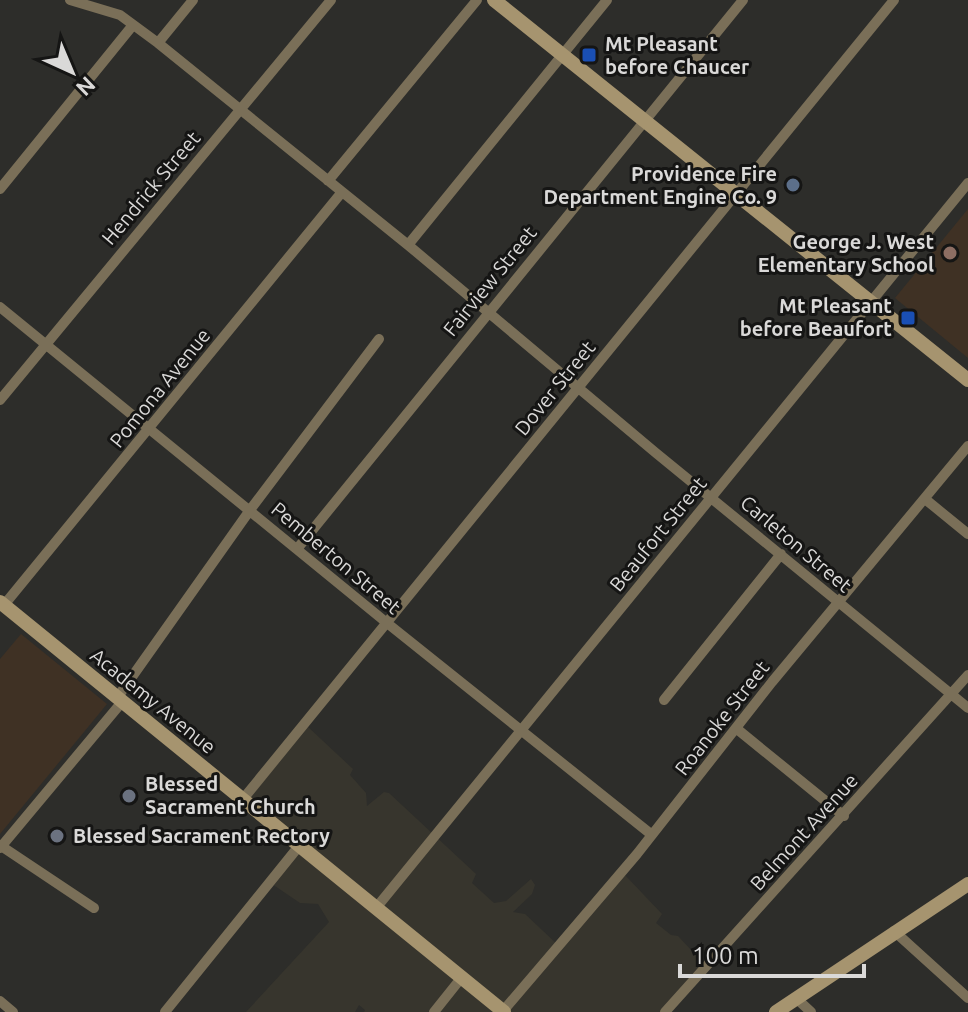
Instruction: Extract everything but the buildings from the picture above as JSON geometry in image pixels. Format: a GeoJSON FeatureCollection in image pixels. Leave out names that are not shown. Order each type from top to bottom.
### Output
{"type":"FeatureCollection","features":[{"type":"Feature","properties":{"kind":"main road"},"geometry":{"type":"LineString","coordinates":[[494,0],[968,380]]}},
{"type":"Feature","properties":{"kind":"main road","name":"Academy Avenue"},"geometry":{"type":"LineString","coordinates":[[2,604],[503,1012]]}},
{"type":"Feature","properties":{"kind":"main road"},"geometry":{"type":"LineString","coordinates":[[776,1012],[968,884]]}},
{"type":"Feature","properties":{"kind":"street"},"geometry":{"type":"LineString","coordinates":[[70,0],[120,15],[328,181],[477,0]]}},
{"type":"Feature","properties":{"kind":"street"},"geometry":{"type":"LineString","coordinates":[[158,43],[193,0]]}},
{"type":"Feature","properties":{"kind":"street","name":"Hendrick Street"},"geometry":{"type":"LineString","coordinates":[[0,400],[331,0]]}},
{"type":"Feature","properties":{"kind":"street"},"geometry":{"type":"LineString","coordinates":[[408,245],[607,0]]}},
{"type":"Feature","properties":{"kind":"street","name":"Fairview Street"},"geometry":{"type":"LineString","coordinates":[[297,549],[743,0]]}},
{"type":"Feature","properties":{"kind":"street","name":"Dover Street"},"geometry":{"type":"LineString","coordinates":[[243,799],[894,0]]}},
{"type":"Feature","properties":{"kind":"street"},"geometry":{"type":"LineString","coordinates":[[0,189],[133,25]]}},
{"type":"Feature","properties":{"kind":"street","name":"Carleton Street"},"geometry":{"type":"LineString","coordinates":[[328,181],[968,708]]}},
{"type":"Feature","properties":{"kind":"street","name":"Beaufort Street"},"geometry":{"type":"LineString","coordinates":[[376,908],[968,183]]}},
{"type":"Feature","properties":{"kind":"street","name":"Pomona Avenue"},"geometry":{"type":"LineString","coordinates":[[2,604],[151,429],[342,192]]}},
{"type":"Feature","properties":{"kind":"street","name":"Pemberton Street"},"geometry":{"type":"LineString","coordinates":[[0,307],[652,835]]}},
{"type":"Feature","properties":{"kind":"street"},"geometry":{"type":"LineString","coordinates":[[94,908],[1,847],[120,700],[250,510],[379,339]]}},
{"type":"Feature","properties":{"kind":"street","name":"Roanoke Street"},"geometry":{"type":"LineString","coordinates":[[503,1012],[652,835],[772,682],[968,446]]}},
{"type":"Feature","properties":{"kind":"street"},"geometry":{"type":"LineString","coordinates":[[925,499],[968,534]]}},
{"type":"Feature","properties":{"kind":"street"},"geometry":{"type":"LineString","coordinates":[[664,700],[781,554]]}},
{"type":"Feature","properties":{"kind":"street","name":"Belmont Avenue"},"geometry":{"type":"LineString","coordinates":[[665,1012],[968,675]]}},
{"type":"Feature","properties":{"kind":"street"},"geometry":{"type":"LineString","coordinates":[[737,729],[844,816]]}},
{"type":"Feature","properties":{"kind":"street"},"geometry":{"type":"LineString","coordinates":[[165,1012],[299,846]]}},
{"type":"Feature","properties":{"kind":"street"},"geometry":{"type":"LineString","coordinates":[[894,931],[968,998]]}},
{"type":"Feature","properties":{"kind":"street"},"geometry":{"type":"LineString","coordinates":[[434,1012],[462,977]]}},
{"type":"Feature","properties":{"kind":"street"},"geometry":{"type":"LineString","coordinates":[[797,999],[811,1012]]}},
{"type":"Feature","properties":{"kind":"street"},"geometry":{"type":"LineString","coordinates":[[0,1001],[13,1012]]}},
{"type":"Feature","properties":{"kind":"shaded area","name":"George J. West Elementary School"},"geometry":{"type":"Polygon","coordinates":[[[968,209],[968,358],[895,298],[968,209]]]}},
{"type":"Feature","properties":{"kind":"shaded area"},"geometry":{"type":"Polygon","coordinates":[[[21,634],[107,704],[0,834],[0,659],[21,634]]]}},
{"type":"Feature","properties":{"kind":"shaded area"},"geometry":{"type":"Polygon","coordinates":[[[307,726],[353,769],[350,775],[366,793],[367,806],[384,792],[389,793],[476,874],[472,883],[494,903],[506,901],[531,879],[535,885],[532,894],[513,912],[525,914],[559,946],[624,874],[662,914],[656,923],[671,935],[678,936],[707,967],[666,1012],[364,1012],[359,1005],[355,1012],[246,1012],[329,922],[318,904],[300,903],[272,884],[298,849],[246,797],[307,726]]]}},
{"type":"Feature","properties":{"kind":"place","name":"Mt Pleasant before Chaucer"},"geometry":{"type":"Point","coordinates":[589,55]}},
{"type":"Feature","properties":{"kind":"place","name":"Providence Fire Department Engine Co. 9"},"geometry":{"type":"Point","coordinates":[793,185]}},
{"type":"Feature","properties":{"kind":"place","name":"George J. West Elementary School"},"geometry":{"type":"Point","coordinates":[950,253]}},
{"type":"Feature","properties":{"kind":"place","name":"Mt Pleasant before Beaufort"},"geometry":{"type":"Point","coordinates":[908,318]}},
{"type":"Feature","properties":{"kind":"place","name":"Blessed Sacrament Church"},"geometry":{"type":"Point","coordinates":[129,796]}},
{"type":"Feature","properties":{"kind":"place","name":"Blessed Sacrament Rectory"},"geometry":{"type":"Point","coordinates":[57,836]}}]}
